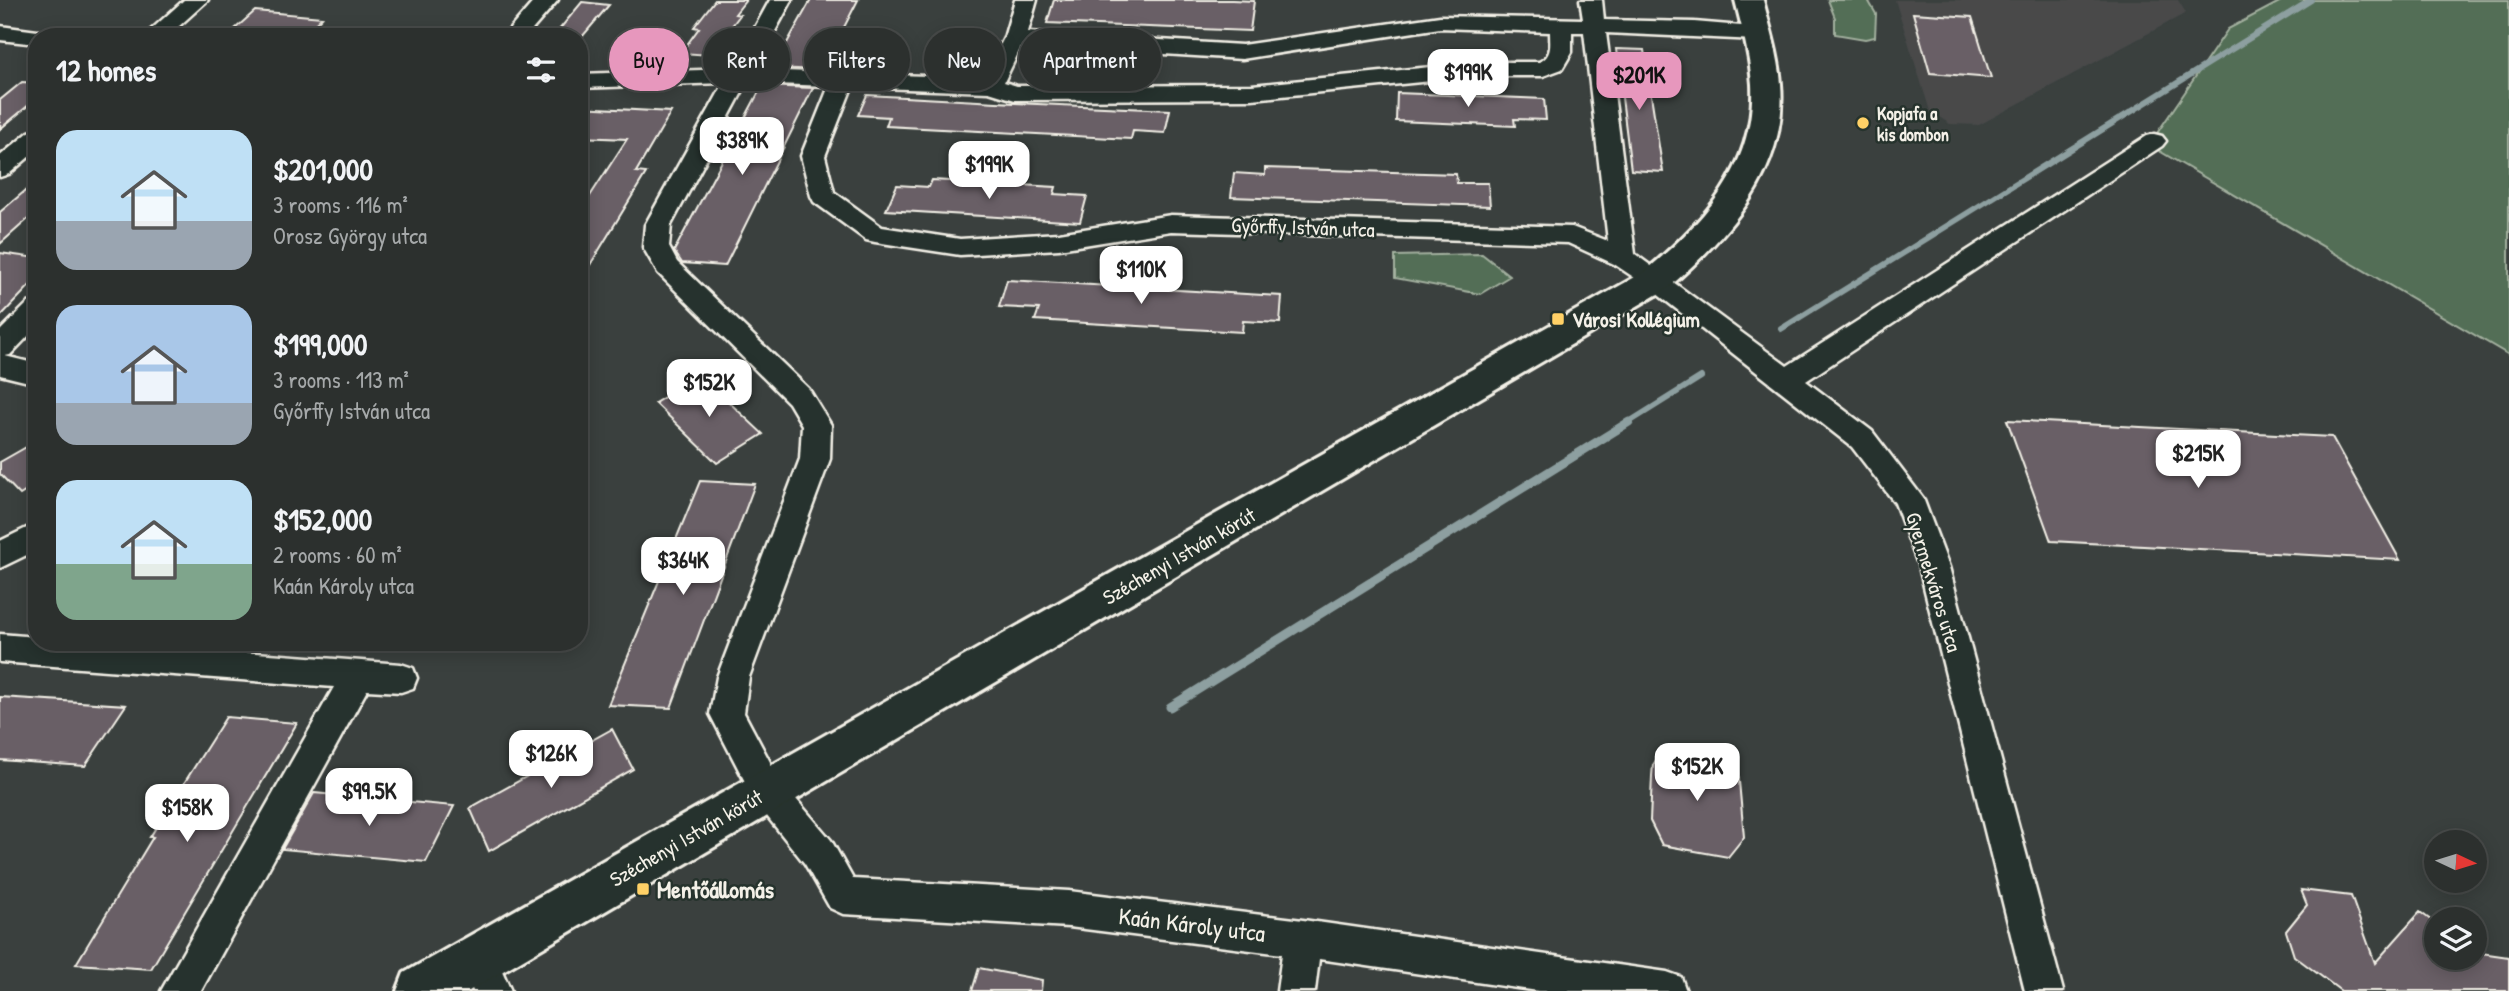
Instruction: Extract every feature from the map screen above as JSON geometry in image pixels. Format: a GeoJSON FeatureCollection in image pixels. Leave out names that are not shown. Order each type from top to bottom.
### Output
{"type":"FeatureCollection","features":[{"type":"Feature","properties":{"kind":"street"},"geometry":{"type":"LineString","coordinates":[[164,28],[197,0]]}},
{"type":"Feature","properties":{"kind":"street"},"geometry":{"type":"LineString","coordinates":[[522,28],[547,0]]}},
{"type":"Feature","properties":{"kind":"street"},"geometry":{"type":"LineString","coordinates":[[765,28],[781,0]]}},
{"type":"Feature","properties":{"kind":"street"},"geometry":{"type":"LineString","coordinates":[[1005,58],[1015,38],[1026,0]]}},
{"type":"Feature","properties":{"kind":"street"},"geometry":{"type":"LineString","coordinates":[[1591,0],[1623,258]]}},
{"type":"Feature","properties":{"kind":"street","name":"Széchenyi István körút"},"geometry":{"type":"LineString","coordinates":[[422,991],[485,975],[767,790],[1656,280],[1723,219],[1748,179],[1763,136],[1767,93],[1749,0]]}},
{"type":"Feature","properties":{"kind":"street"},"geometry":{"type":"LineString","coordinates":[[1015,38],[1242,52],[1440,22],[1757,33]]}},
{"type":"Feature","properties":{"kind":"street"},"geometry":{"type":"LineString","coordinates":[[1005,90],[1015,93],[1252,92],[1481,69],[1543,69],[1554,64],[1561,52],[1561,25]]}},
{"type":"Feature","properties":{"kind":"street"},"geometry":{"type":"LineString","coordinates":[[0,33],[28,36]]}},
{"type":"Feature","properties":{"kind":"street"},"geometry":{"type":"LineString","coordinates":[[588,81],[703,77]]}},
{"type":"Feature","properties":{"kind":"street"},"geometry":{"type":"LineString","coordinates":[[730,91],[658,225],[656,247],[667,267],[799,396],[813,415],[819,431],[815,459],[733,677],[727,713],[767,790]]}},
{"type":"Feature","properties":{"kind":"street","name":"Győrffy István utca"},"geometry":{"type":"LineString","coordinates":[[839,91],[814,156],[823,196],[875,234],[960,247],[1059,241],[1171,223],[1558,234],[1572,235],[1623,258],[1656,280]]}},
{"type":"Feature","properties":{"kind":"street"},"geometry":{"type":"LineString","coordinates":[[1785,381],[2154,141]]}},
{"type":"Feature","properties":{"kind":"street"},"geometry":{"type":"LineString","coordinates":[[0,169],[28,145]]}},
{"type":"Feature","properties":{"kind":"street","name":"Gyermekváros utca"},"geometry":{"type":"LineString","coordinates":[[1656,280],[1862,439],[1908,498],[1934,567],[2044,991]]}},
{"type":"Feature","properties":{"kind":"street"},"geometry":{"type":"LineString","coordinates":[[0,348],[28,319]]}},
{"type":"Feature","properties":{"kind":"street"},"geometry":{"type":"LineString","coordinates":[[0,365],[28,372]]}},
{"type":"Feature","properties":{"kind":"street"},"geometry":{"type":"LineString","coordinates":[[0,556],[28,540]]}},
{"type":"Feature","properties":{"kind":"street"},"geometry":{"type":"LineString","coordinates":[[0,648],[28,650]]}},
{"type":"Feature","properties":{"kind":"street"},"geometry":{"type":"LineString","coordinates":[[40,651],[401,678]]}},
{"type":"Feature","properties":{"kind":"street"},"geometry":{"type":"LineString","coordinates":[[180,991],[358,675]]}},
{"type":"Feature","properties":{"kind":"street","name":"Kaán Károly utca"},"geometry":{"type":"LineString","coordinates":[[767,790],[818,852],[843,895],[1069,909],[1303,937],[1667,991]]}},
{"type":"Feature","properties":{"kind":"street"},"geometry":{"type":"LineString","coordinates":[[1296,991],[1303,937]]}},
{"type":"Feature","properties":{"kind":"shaded area"},"geometry":{"type":"Polygon","coordinates":[[[1895,0],[2178,0],[2186,13],[1979,125],[1950,124],[1930,111],[1895,0]]]}},
{"type":"Feature","properties":{"kind":"green space"},"geometry":{"type":"Polygon","coordinates":[[[1828,0],[1868,0],[1876,14],[1875,37],[1865,39],[1835,34],[1835,18],[1828,0]]]}},
{"type":"Feature","properties":{"kind":"green space"},"geometry":{"type":"Polygon","coordinates":[[[2283,0],[2509,0],[2509,355],[2149,145],[2228,29],[2283,0]]]}},
{"type":"Feature","properties":{"kind":"green space"},"geometry":{"type":"Polygon","coordinates":[[[1482,254],[1510,276],[1480,294],[1395,278],[1395,256],[1482,254]]]}},
{"type":"Feature","properties":{"kind":"building"},"geometry":{"type":"Polygon","coordinates":[[[715,0],[746,0],[735,14],[740,15],[730,28],[703,28],[703,55],[689,54],[689,42],[699,28],[694,27],[715,0]]]}},
{"type":"Feature","properties":{"kind":"building"},"geometry":{"type":"Polygon","coordinates":[[[811,0],[858,0],[844,28],[804,28],[804,69],[790,69],[790,38],[811,0]]]}},
{"type":"Feature","properties":{"kind":"building"},"geometry":{"type":"Polygon","coordinates":[[[1054,0],[1254,1],[1250,31],[1047,23],[1054,0]]]}},
{"type":"Feature","properties":{"kind":"building"},"geometry":{"type":"Polygon","coordinates":[[[582,2],[609,5],[588,30],[560,28],[582,2]]]}},
{"type":"Feature","properties":{"kind":"building"},"geometry":{"type":"Polygon","coordinates":[[[255,11],[322,17],[311,28],[236,28],[255,11]]]}},
{"type":"Feature","properties":{"kind":"building"},"geometry":{"type":"Polygon","coordinates":[[[1913,13],[1972,17],[1991,78],[1930,73],[1913,13]]]}},
{"type":"Feature","properties":{"kind":"building"},"geometry":{"type":"Polygon","coordinates":[[[1616,49],[1644,50],[1663,172],[1631,170],[1616,49]]]}},
{"type":"Feature","properties":{"kind":"building"},"geometry":{"type":"Polygon","coordinates":[[[22,82],[28,82],[28,106],[0,129],[0,100],[22,82]]]}},
{"type":"Feature","properties":{"kind":"building"},"geometry":{"type":"Polygon","coordinates":[[[790,87],[812,91],[725,266],[682,263],[674,251],[759,91],[790,91],[790,87]]]}},
{"type":"Feature","properties":{"kind":"building"},"geometry":{"type":"Polygon","coordinates":[[[1397,93],[1544,99],[1546,120],[1514,119],[1515,126],[1396,121],[1397,93]]]}},
{"type":"Feature","properties":{"kind":"building"},"geometry":{"type":"Polygon","coordinates":[[[867,95],[1170,110],[1165,133],[1133,131],[1131,139],[886,126],[889,117],[858,115],[867,95]]]}},
{"type":"Feature","properties":{"kind":"building"},"geometry":{"type":"Polygon","coordinates":[[[588,107],[671,112],[636,172],[646,173],[588,268],[588,199],[627,139],[588,137],[588,107]]]}},
{"type":"Feature","properties":{"kind":"building"},"geometry":{"type":"Polygon","coordinates":[[[1265,168],[1456,174],[1457,183],[1488,183],[1490,206],[1231,197],[1234,173],[1265,175],[1265,168]]]}},
{"type":"Feature","properties":{"kind":"building"},"geometry":{"type":"Polygon","coordinates":[[[932,180],[1056,187],[1054,194],[1087,196],[1080,222],[886,210],[897,185],[929,187],[932,180]]]}},
{"type":"Feature","properties":{"kind":"building"},"geometry":{"type":"Polygon","coordinates":[[[28,189],[28,219],[0,244],[0,212],[28,189]]]}},
{"type":"Feature","properties":{"kind":"building"},"geometry":{"type":"Polygon","coordinates":[[[0,253],[28,257],[28,287],[0,317],[0,253]]]}},
{"type":"Feature","properties":{"kind":"building"},"geometry":{"type":"Polygon","coordinates":[[[1007,280],[1282,296],[1280,323],[1243,321],[1242,332],[1035,320],[1039,309],[999,307],[1007,280]]]}},
{"type":"Feature","properties":{"kind":"building"},"geometry":{"type":"Polygon","coordinates":[[[700,375],[763,434],[717,463],[655,403],[700,375]]]}},
{"type":"Feature","properties":{"kind":"building"},"geometry":{"type":"Polygon","coordinates":[[[2007,420],[2332,437],[2400,560],[2051,541],[2007,420]]]}},
{"type":"Feature","properties":{"kind":"building"},"geometry":{"type":"Polygon","coordinates":[[[28,446],[28,490],[20,495],[0,474],[0,462],[28,446]]]}},
{"type":"Feature","properties":{"kind":"building"},"geometry":{"type":"Polygon","coordinates":[[[700,481],[755,484],[671,708],[608,705],[700,481]]]}},
{"type":"Feature","properties":{"kind":"building"},"geometry":{"type":"Polygon","coordinates":[[[0,697],[126,705],[85,766],[0,760],[0,697]]]}},
{"type":"Feature","properties":{"kind":"building"},"geometry":{"type":"Polygon","coordinates":[[[226,717],[297,723],[151,969],[76,964],[153,837],[150,837],[226,717]]]}},
{"type":"Feature","properties":{"kind":"building"},"geometry":{"type":"Polygon","coordinates":[[[612,729],[633,769],[489,851],[470,808],[612,729]]]}},
{"type":"Feature","properties":{"kind":"building"},"geometry":{"type":"Polygon","coordinates":[[[1667,753],[1737,759],[1744,837],[1728,857],[1662,845],[1650,821],[1652,776],[1653,765],[1658,757],[1667,753]]]}},
{"type":"Feature","properties":{"kind":"building"},"geometry":{"type":"Polygon","coordinates":[[[314,793],[454,806],[426,862],[282,849],[314,793]]]}},
{"type":"Feature","properties":{"kind":"building"},"geometry":{"type":"Polygon","coordinates":[[[2301,890],[2351,896],[2375,963],[2420,912],[2424,915],[2424,970],[2487,970],[2487,954],[2509,957],[2509,991],[2341,991],[2294,956],[2286,931],[2307,905],[2301,890]]]}},
{"type":"Feature","properties":{"kind":"building"},"geometry":{"type":"Polygon","coordinates":[[[979,968],[1042,980],[1041,991],[972,991],[979,968]]]}},
{"type":"Feature","properties":{"kind":"waterway"},"geometry":{"type":"LineString","coordinates":[[1781,329],[2311,0]]}},
{"type":"Feature","properties":{"kind":"waterway"},"geometry":{"type":"LineString","coordinates":[[1626,424],[1701,377]]}},
{"type":"Feature","properties":{"kind":"waterway"},"geometry":{"type":"LineString","coordinates":[[1170,707],[1629,422]]}},
{"type":"Feature","properties":{"kind":"place","name":"Kopjafa a kis dombon"},"geometry":{"type":"Point","coordinates":[1863,123]}},
{"type":"Feature","properties":{"kind":"place","name":"Városi Kollégium"},"geometry":{"type":"Point","coordinates":[1558,319]}},
{"type":"Feature","properties":{"kind":"place","name":"Mentőállomás"},"geometry":{"type":"Point","coordinates":[643,889]}}]}
